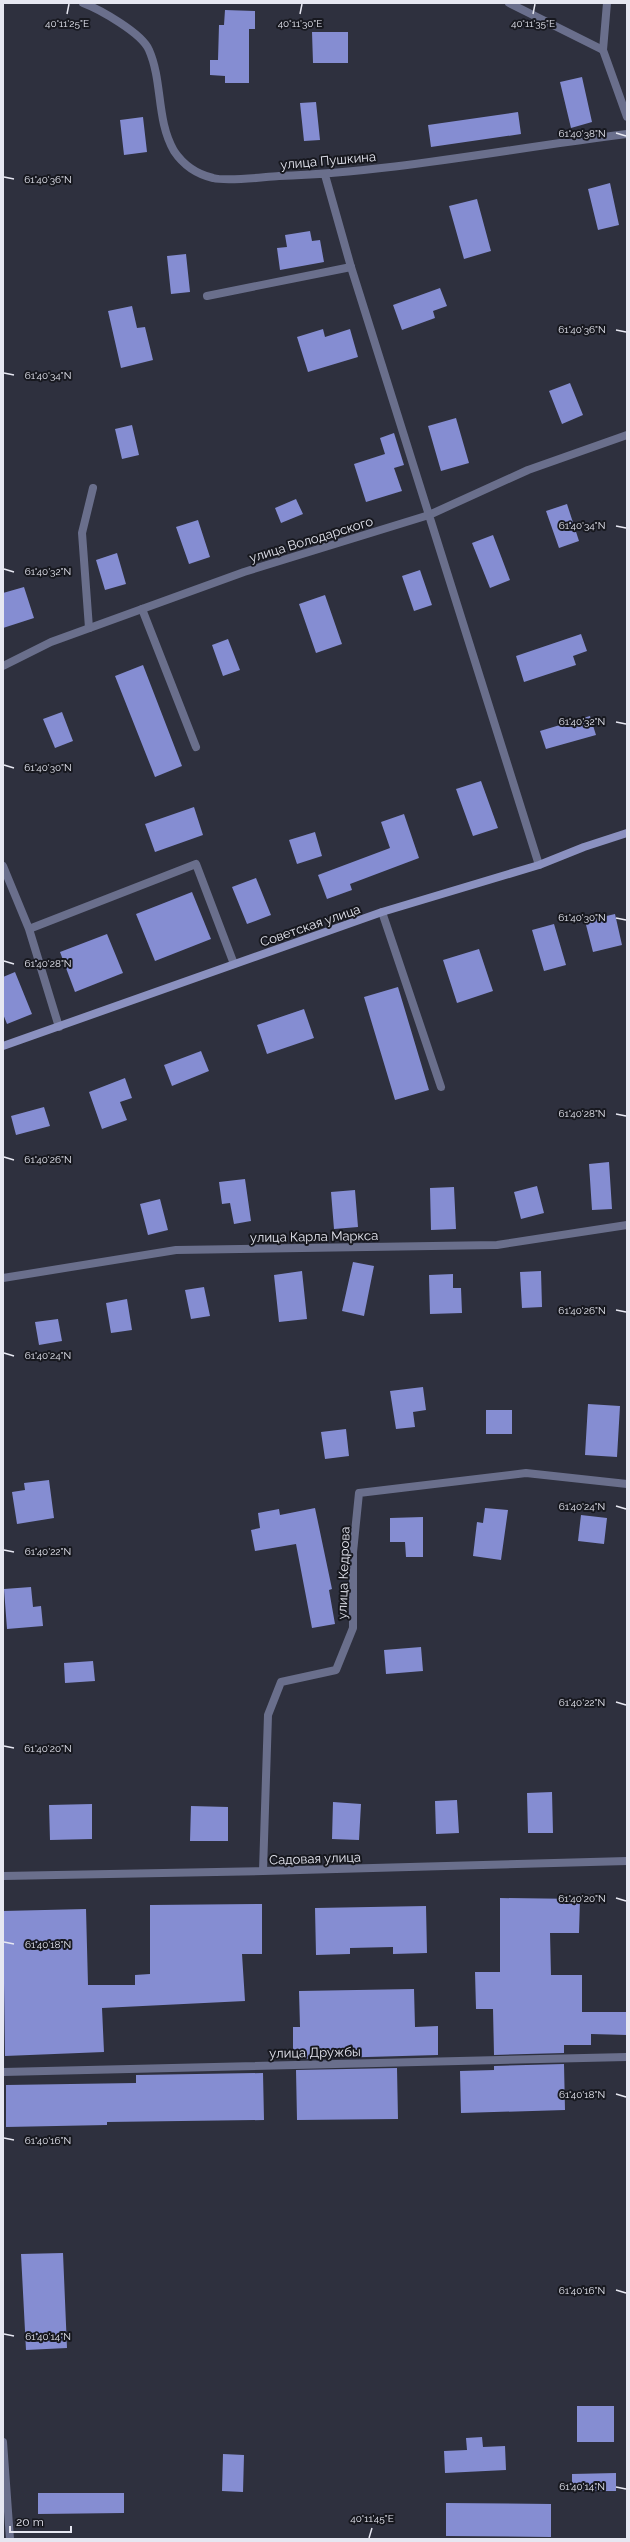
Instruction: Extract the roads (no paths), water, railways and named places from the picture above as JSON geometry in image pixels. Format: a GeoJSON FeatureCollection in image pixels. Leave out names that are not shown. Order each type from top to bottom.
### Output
{"type":"FeatureCollection","features":[{"type":"Feature","properties":{"kind":"street"},"geometry":{"type":"LineString","coordinates":[[509,3],[603,50]]}},
{"type":"Feature","properties":{"kind":"street"},"geometry":{"type":"LineString","coordinates":[[607,3],[603,50],[627,117]]}},
{"type":"Feature","properties":{"kind":"street","name":"улица Пушкина"},"geometry":{"type":"LineString","coordinates":[[87,4],[100,10],[129,29],[149,48],[156,78],[161,116],[174,150],[188,169],[214,178],[325,175],[627,134]]}},
{"type":"Feature","properties":{"kind":"street"},"geometry":{"type":"LineString","coordinates":[[325,175],[351,267],[539,865]]}},
{"type":"Feature","properties":{"kind":"street"},"geometry":{"type":"LineString","coordinates":[[207,296],[351,267]]}},
{"type":"Feature","properties":{"kind":"street","name":"улица Володарского"},"geometry":{"type":"LineString","coordinates":[[3,666],[51,642],[244,572],[428,515],[528,470],[627,435]]}},
{"type":"Feature","properties":{"kind":"street"},"geometry":{"type":"LineString","coordinates":[[89,628],[82,533],[93,488]]}},
{"type":"Feature","properties":{"kind":"street"},"geometry":{"type":"LineString","coordinates":[[142,609],[196,747]]}},
{"type":"Feature","properties":{"kind":"street","name":"Советская улица"},"geometry":{"type":"LineString","coordinates":[[3,1046],[382,912],[539,865],[627,833]]}},
{"type":"Feature","properties":{"kind":"street"},"geometry":{"type":"LineString","coordinates":[[29,929],[196,864],[234,964]]}},
{"type":"Feature","properties":{"kind":"street"},"geometry":{"type":"LineString","coordinates":[[3,866],[29,929],[59,1027]]}},
{"type":"Feature","properties":{"kind":"street"},"geometry":{"type":"LineString","coordinates":[[382,912],[441,1087]]}},
{"type":"Feature","properties":{"kind":"street","name":"улица Карла Маркса"},"geometry":{"type":"LineString","coordinates":[[3,1278],[176,1250],[497,1245],[627,1225]]}},
{"type":"Feature","properties":{"kind":"street","name":"улица Кедрова"},"geometry":{"type":"LineString","coordinates":[[263,1871],[268,1715],[281,1682],[336,1670],[354,1628],[353,1552],[359,1493],[526,1474],[627,1484]]}},
{"type":"Feature","properties":{"kind":"street","name":"Садовая улица"},"geometry":{"type":"LineString","coordinates":[[3,1876],[263,1871],[627,1861]]}},
{"type":"Feature","properties":{"kind":"street","name":"улица Дружбы"},"geometry":{"type":"LineString","coordinates":[[3,2072],[627,2057]]}},
{"type":"Feature","properties":{"kind":"street"},"geometry":{"type":"LineString","coordinates":[[3,2442],[10,2539]]}}]}
